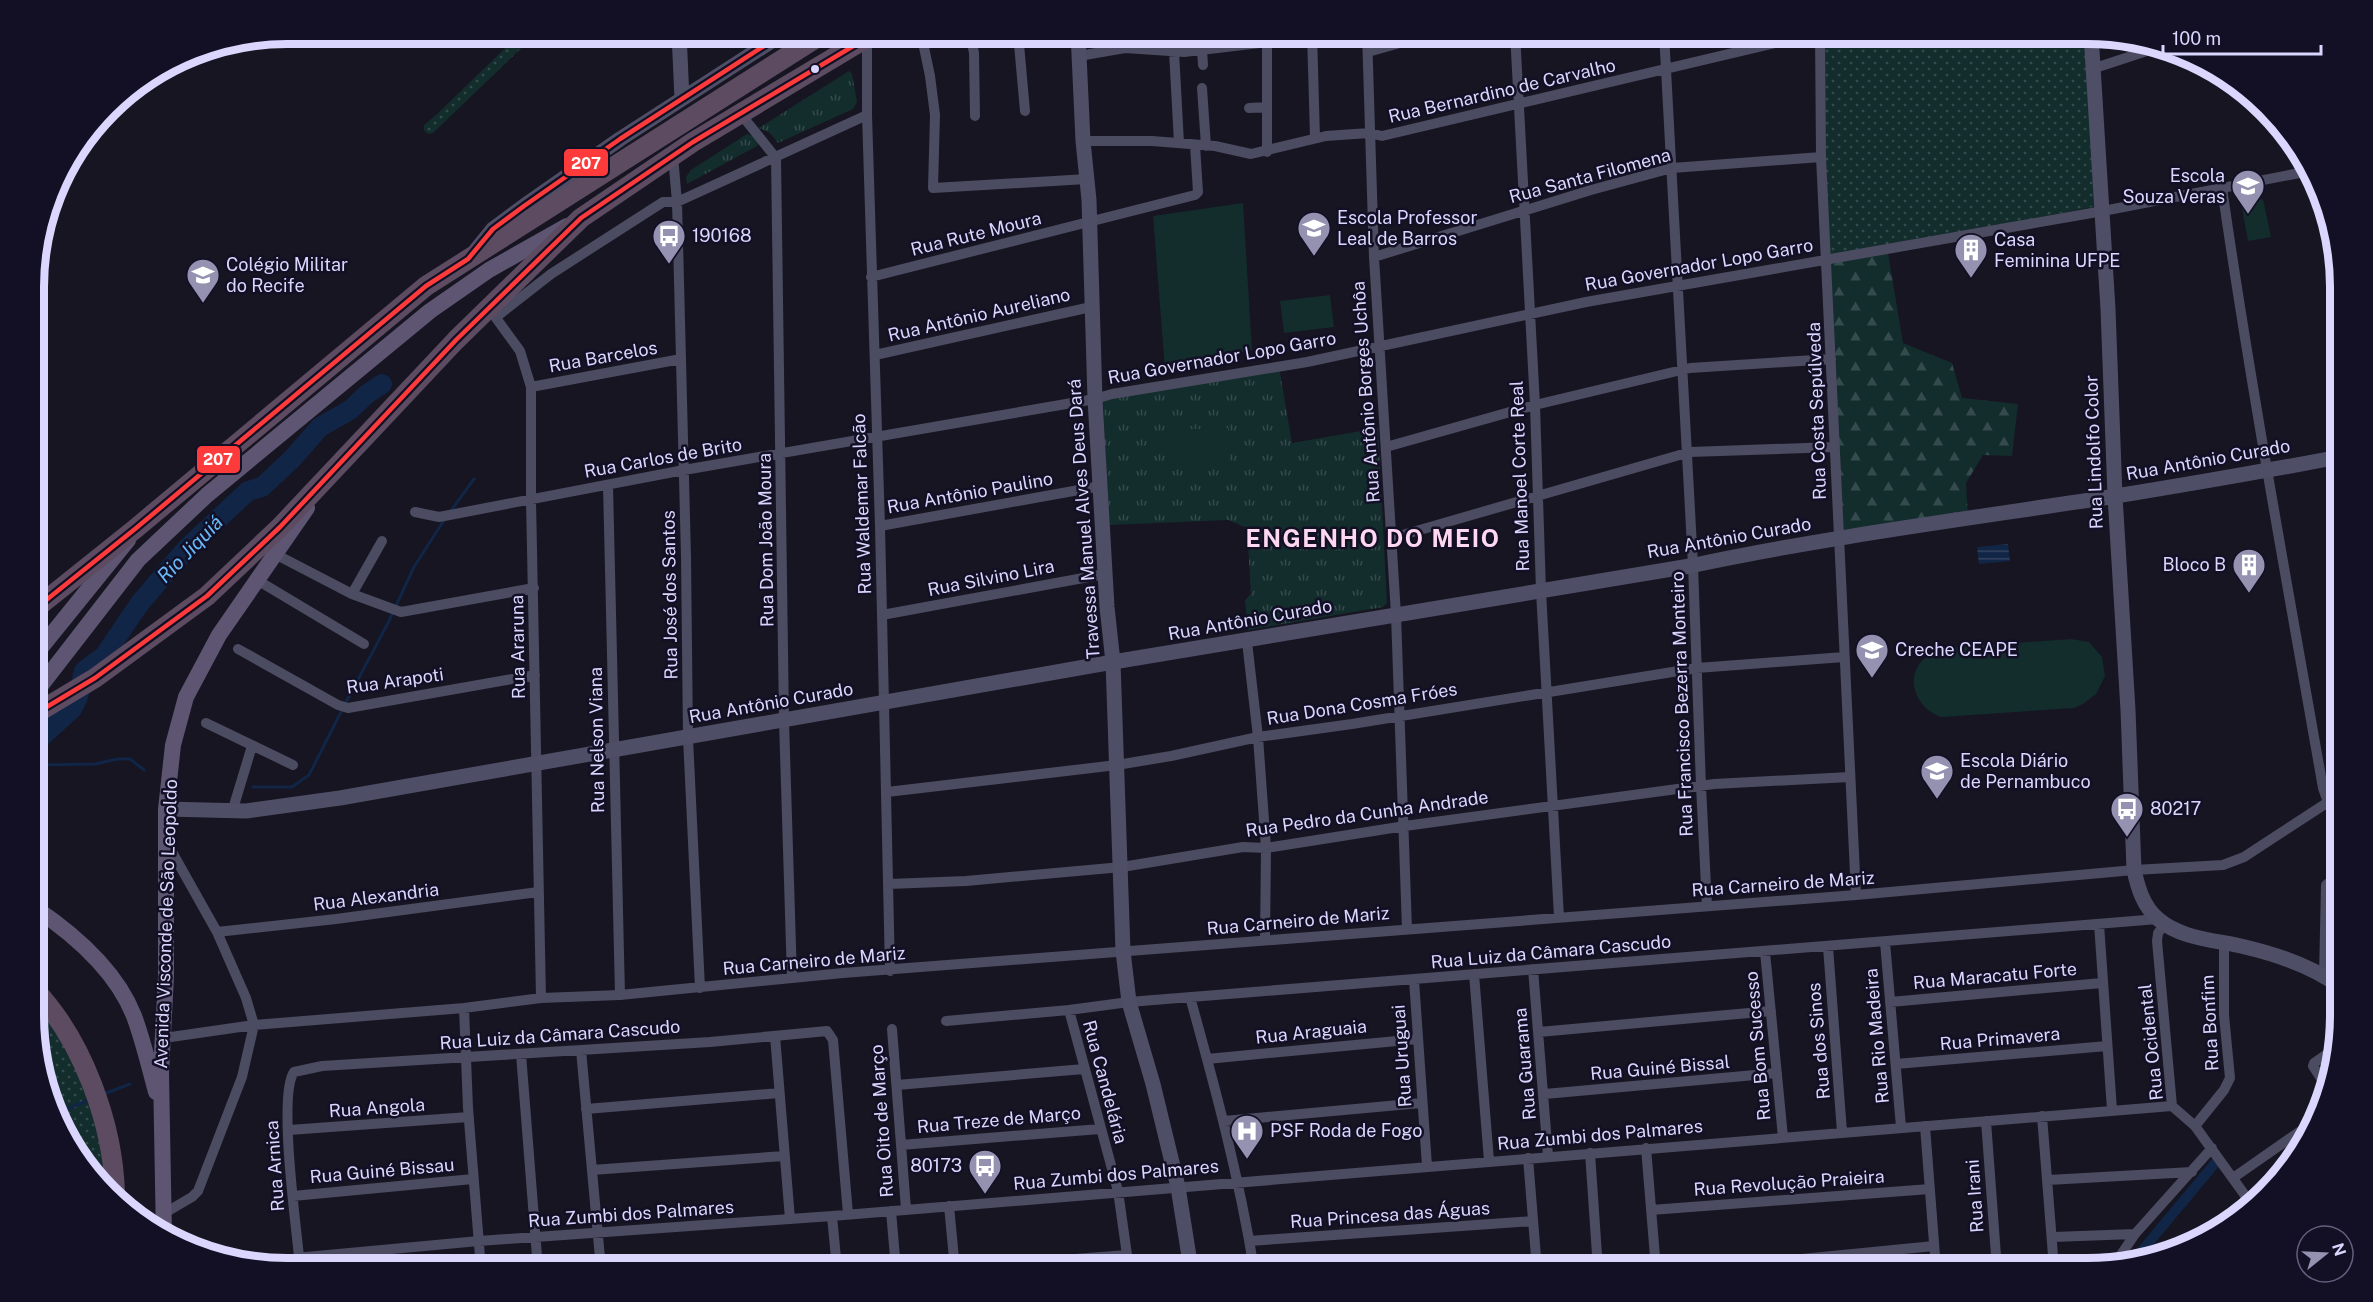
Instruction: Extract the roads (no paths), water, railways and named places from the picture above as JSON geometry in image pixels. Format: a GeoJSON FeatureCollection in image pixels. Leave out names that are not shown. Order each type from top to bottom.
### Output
{"type":"FeatureCollection","features":[{"type":"Feature","properties":{"kind":"highway"},"geometry":{"type":"LineString","coordinates":[[44,602],[135,529],[426,286],[807,44]]}},
{"type":"Feature","properties":{"kind":"highway","name":"Avenida Visconde de São Leopoldo"},"geometry":{"type":"LineString","coordinates":[[44,709],[95,678],[207,596],[330,476],[581,218],[740,113],[856,44]]}},
{"type":"Feature","properties":{"kind":"highway"},"geometry":{"type":"LineString","coordinates":[[44,1000],[64,1026],[86,1069],[111,1145],[114,1186]]}},
{"type":"Feature","properties":{"kind":"main road"},"geometry":{"type":"LineString","coordinates":[[44,681],[138,560],[207,495],[430,311],[489,270],[581,218]]}},
{"type":"Feature","properties":{"kind":"main road","name":"Avenida Visconde de São Leopoldo"},"geometry":{"type":"LineString","coordinates":[[163,1225],[162,1116],[166,809],[178,720],[186,697],[219,635],[330,476]]}},
{"type":"Feature","properties":{"kind":"main road"},"geometry":{"type":"LineString","coordinates":[[44,644],[135,529]]}},
{"type":"Feature","properties":{"kind":"main road"},"geometry":{"type":"LineString","coordinates":[[44,915],[76,939],[100,963],[121,990],[143,1044],[162,1116]]}},
{"type":"Feature","properties":{"kind":"street"},"geometry":{"type":"LineString","coordinates":[[679,44],[681,99]]}},
{"type":"Feature","properties":{"kind":"street"},"geometry":{"type":"LineString","coordinates":[[468,259],[493,229],[524,206],[681,99],[767,44]]}},
{"type":"Feature","properties":{"kind":"street","name":"Rua Waldemar Falcão"},"geometry":{"type":"LineString","coordinates":[[871,44],[867,115],[880,526],[890,971]]}},
{"type":"Feature","properties":{"kind":"street"},"geometry":{"type":"LineString","coordinates":[[923,44],[930,76],[934,115],[933,188],[1087,179]]}},
{"type":"Feature","properties":{"kind":"street"},"geometry":{"type":"LineString","coordinates":[[972,44],[975,116]]}},
{"type":"Feature","properties":{"kind":"street"},"geometry":{"type":"LineString","coordinates":[[1019,44],[1025,111]]}},
{"type":"Feature","properties":{"kind":"street","name":"Travessa Manuel Alves Deus Dará"},"geometry":{"type":"LineString","coordinates":[[1078,44],[1087,179],[1095,399],[1105,574],[1113,662],[1122,867],[1123,951],[1129,1002],[1153,1084],[1178,1187],[1189,1258]]}},
{"type":"Feature","properties":{"kind":"street"},"geometry":{"type":"LineString","coordinates":[[1174,44],[1179,143]]}},
{"type":"Feature","properties":{"kind":"street"},"geometry":{"type":"LineString","coordinates":[[1079,56],[1136,48],[1174,52],[1235,44]]}},
{"type":"Feature","properties":{"kind":"street"},"geometry":{"type":"LineString","coordinates":[[1267,152],[1268,44]]}},
{"type":"Feature","properties":{"kind":"street"},"geometry":{"type":"LineString","coordinates":[[1312,44],[1315,138]]}},
{"type":"Feature","properties":{"kind":"street","name":"Rua Antônio Borges Uchôa"},"geometry":{"type":"LineString","coordinates":[[1368,44],[1374,257],[1396,615],[1407,929]]}},
{"type":"Feature","properties":{"kind":"street"},"geometry":{"type":"LineString","coordinates":[[1368,52],[1396,44]]}},
{"type":"Feature","properties":{"kind":"street","name":"Rua Manoel Corte Real"},"geometry":{"type":"LineString","coordinates":[[1516,44],[1535,405],[1540,591],[1559,917]]}},
{"type":"Feature","properties":{"kind":"street","name":"Rua Francisco Bezerra Monteiro"},"geometry":{"type":"LineString","coordinates":[[1665,44],[1693,565],[1707,906]]}},
{"type":"Feature","properties":{"kind":"street","name":"Rua Bernardino de Carvalho"},"geometry":{"type":"LineString","coordinates":[[1083,141],[1132,140],[1179,143],[1246,154],[1267,152],[1315,138],[1369,133],[1383,136],[1771,44]]}},
{"type":"Feature","properties":{"kind":"street","name":"Rua Costa Sepúlveda"},"geometry":{"type":"LineString","coordinates":[[1819,44],[1821,158],[1856,895]]}},
{"type":"Feature","properties":{"kind":"street","name":"Rua Lindolfo Color"},"geometry":{"type":"LineString","coordinates":[[2091,44],[2103,211],[2134,870],[2138,890],[2146,906],[2162,921]]}},
{"type":"Feature","properties":{"kind":"street"},"geometry":{"type":"LineString","coordinates":[[1202,50],[1203,65]]}},
{"type":"Feature","properties":{"kind":"street"},"geometry":{"type":"LineString","coordinates":[[2092,69],[2146,51]]}},
{"type":"Feature","properties":{"kind":"street"},"geometry":{"type":"LineString","coordinates":[[1200,146],[1202,88]]}},
{"type":"Feature","properties":{"kind":"street"},"geometry":{"type":"LineString","coordinates":[[1249,108],[1267,106]]}},
{"type":"Feature","properties":{"kind":"street"},"geometry":{"type":"LineString","coordinates":[[740,113],[776,158]]}},
{"type":"Feature","properties":{"kind":"street"},"geometry":{"type":"LineString","coordinates":[[492,312],[663,202],[677,202],[867,115]]}},
{"type":"Feature","properties":{"kind":"street","name":"Rua Rute Moura"},"geometry":{"type":"LineString","coordinates":[[871,278],[1197,194],[1200,146]]}},
{"type":"Feature","properties":{"kind":"street","name":"Rua José dos Santos"},"geometry":{"type":"LineString","coordinates":[[673,156],[677,202],[684,470],[688,738],[700,988]]}},
{"type":"Feature","properties":{"kind":"street","name":"Rua Dom João Moura"},"geometry":{"type":"LineString","coordinates":[[776,158],[784,721],[792,978]]}},
{"type":"Feature","properties":{"kind":"street","name":"Rua Santa Filomena"},"geometry":{"type":"LineString","coordinates":[[1374,257],[1672,168],[1821,158]]}},
{"type":"Feature","properties":{"kind":"street","name":"Rua Governador Lopo Garro"},"geometry":{"type":"LineString","coordinates":[[1095,399],[1112,394],[1307,362],[1529,314],[1677,286],[2103,211],[2301,173]]}},
{"type":"Feature","properties":{"kind":"street"},"geometry":{"type":"LineString","coordinates":[[2222,188],[2266,470],[2323,788],[2330,805]]}},
{"type":"Feature","properties":{"kind":"street","name":"Rua Antônio Aureliano"},"geometry":{"type":"LineString","coordinates":[[875,355],[1091,307]]}},
{"type":"Feature","properties":{"kind":"street","name":"Rua Araruna"},"geometry":{"type":"LineString","coordinates":[[492,312],[520,351],[531,387],[538,892],[542,998]]}},
{"type":"Feature","properties":{"kind":"street","name":"Rua Barcelos"},"geometry":{"type":"LineString","coordinates":[[531,387],[681,359]]}},
{"type":"Feature","properties":{"kind":"street"},"geometry":{"type":"LineString","coordinates":[[1386,447],[1535,405],[1698,367],[1831,359]]}},
{"type":"Feature","properties":{"kind":"street","name":"Rua Carlos de Brito"},"geometry":{"type":"LineString","coordinates":[[415,512],[439,517],[684,470],[1095,399]]}},
{"type":"Feature","properties":{"kind":"street"},"geometry":{"type":"LineString","coordinates":[[1392,538],[1686,453],[1834,447]]}},
{"type":"Feature","properties":{"kind":"street","name":"Rua Antônio Curado"},"geometry":{"type":"LineString","coordinates":[[166,809],[232,812],[340,798],[1113,662],[1247,642],[1839,538],[2115,496],[2330,459]]}},
{"type":"Feature","properties":{"kind":"street","name":"Rua Nelson Viana"},"geometry":{"type":"LineString","coordinates":[[608,485],[620,995]]}},
{"type":"Feature","properties":{"kind":"street","name":"Rua Antônio Paulino"},"geometry":{"type":"LineString","coordinates":[[880,526],[1101,486]]}},
{"type":"Feature","properties":{"kind":"street"},"geometry":{"type":"LineString","coordinates":[[352,594],[382,541]]}},
{"type":"Feature","properties":{"kind":"street"},"geometry":{"type":"LineString","coordinates":[[275,554],[352,594],[401,612],[534,588]]}},
{"type":"Feature","properties":{"kind":"street","name":"Rua Silvino Lira"},"geometry":{"type":"LineString","coordinates":[[882,615],[1105,574]]}},
{"type":"Feature","properties":{"kind":"street"},"geometry":{"type":"LineString","coordinates":[[257,580],[364,644]]}},
{"type":"Feature","properties":{"kind":"street"},"geometry":{"type":"LineString","coordinates":[[1247,642],[1258,737],[1266,848],[1265,940]]}},
{"type":"Feature","properties":{"kind":"street","name":"Rua Arapoti"},"geometry":{"type":"LineString","coordinates":[[238,649],[343,706],[535,675]]}},
{"type":"Feature","properties":{"kind":"street","name":"Rua Dona Cosma Fróes"},"geometry":{"type":"LineString","coordinates":[[886,792],[1117,765],[1258,737],[1697,668],[1844,657]]}},
{"type":"Feature","properties":{"kind":"street"},"geometry":{"type":"LineString","coordinates":[[206,723],[293,765]]}},
{"type":"Feature","properties":{"kind":"street"},"geometry":{"type":"LineString","coordinates":[[232,812],[252,746]]}},
{"type":"Feature","properties":{"kind":"street","name":"Rua Pedro da Cunha Andrade"},"geometry":{"type":"LineString","coordinates":[[889,884],[1122,867],[1243,847],[1266,848],[1405,826],[1726,782],[1850,777]]}},
{"type":"Feature","properties":{"kind":"street","name":"Rua Carneiro de Mariz"},"geometry":{"type":"LineString","coordinates":[[164,1038],[254,1025],[464,1008],[542,998],[620,995],[792,978],[1856,895],[2232,863],[2328,802]]}},
{"type":"Feature","properties":{"kind":"street"},"geometry":{"type":"LineString","coordinates":[[163,1214],[198,1191],[242,1077],[254,1025],[246,998],[217,932],[166,840]]}},
{"type":"Feature","properties":{"kind":"street"},"geometry":{"type":"LineString","coordinates":[[2324,975],[2326,885],[2330,882]]}},
{"type":"Feature","properties":{"kind":"street","name":"Rua Alexandria"},"geometry":{"type":"LineString","coordinates":[[217,932],[336,919],[538,892]]}},
{"type":"Feature","properties":{"kind":"street"},"geometry":{"type":"LineString","coordinates":[[2162,921],[2198,938],[2224,942],[2286,958],[2330,979]]}},
{"type":"Feature","properties":{"kind":"street","name":"Rua Luiz da Câmara Cascudo"},"geometry":{"type":"LineString","coordinates":[[946,1021],[1129,1002],[2099,924],[2162,921]]}},
{"type":"Feature","properties":{"kind":"street","name":"Rua Ocidental"},"geometry":{"type":"LineString","coordinates":[[2162,921],[2157,941],[2172,1106],[2195,1126],[2247,1198]]}},
{"type":"Feature","properties":{"kind":"street"},"geometry":{"type":"LineString","coordinates":[[2099,924],[2112,1110]]}},
{"type":"Feature","properties":{"kind":"street","name":"Rua Rio Madeira"},"geometry":{"type":"LineString","coordinates":[[1885,942],[1901,1127]]}},
{"type":"Feature","properties":{"kind":"street","name":"Rua Bonfim"},"geometry":{"type":"LineString","coordinates":[[2195,1126],[2224,1090],[2230,1078],[2224,1015],[2224,942]]}},
{"type":"Feature","properties":{"kind":"street","name":"Rua dos Sinos"},"geometry":{"type":"LineString","coordinates":[[1828,947],[1842,1132]]}},
{"type":"Feature","properties":{"kind":"street","name":"Rua Bom Sucesso"},"geometry":{"type":"LineString","coordinates":[[1765,952],[1783,1137]]}},
{"type":"Feature","properties":{"kind":"street","name":"Rua Guarama"},"geometry":{"type":"LineString","coordinates":[[1533,969],[1545,1095],[1548,1156]]}},
{"type":"Feature","properties":{"kind":"street"},"geometry":{"type":"LineString","coordinates":[[1474,974],[1489,1161]]}},
{"type":"Feature","properties":{"kind":"street","name":"Rua Uruguai"},"geometry":{"type":"LineString","coordinates":[[1414,980],[1427,1166]]}},
{"type":"Feature","properties":{"kind":"street","name":"Rua Maracatu Forte"},"geometry":{"type":"LineString","coordinates":[[1890,1002],[2102,983]]}},
{"type":"Feature","properties":{"kind":"street"},"geometry":{"type":"LineString","coordinates":[[1190,997],[1239,1182],[1252,1258]]}},
{"type":"Feature","properties":{"kind":"street"},"geometry":{"type":"LineString","coordinates":[[464,1008],[465,1058],[480,1258]]}},
{"type":"Feature","properties":{"kind":"street","name":"Rua Candelária"},"geometry":{"type":"LineString","coordinates":[[1069,1010],[1118,1191],[1127,1258]]}},
{"type":"Feature","properties":{"kind":"street"},"geometry":{"type":"LineString","coordinates":[[1539,1032],[1771,1011]]}},
{"type":"Feature","properties":{"kind":"street","name":"Rua Oito de Março"},"geometry":{"type":"LineString","coordinates":[[892,1029],[906,1209]]}},
{"type":"Feature","properties":{"kind":"street","name":"Rua Luiz da Câmara Cascudo"},"geometry":{"type":"LineString","coordinates":[[293,1074],[322,1066],[830,1032],[833,1040],[848,1214]]}},
{"type":"Feature","properties":{"kind":"street"},"geometry":{"type":"LineString","coordinates":[[775,1036],[790,1219]]}},
{"type":"Feature","properties":{"kind":"street","name":"Rua Araguaia"},"geometry":{"type":"LineString","coordinates":[[1208,1059],[1418,1039]]}},
{"type":"Feature","properties":{"kind":"street","name":"Rua Primavera"},"geometry":{"type":"LineString","coordinates":[[1896,1064],[2107,1046]]}},
{"type":"Feature","properties":{"kind":"street"},"geometry":{"type":"LineString","coordinates":[[581,1050],[600,1258]]}},
{"type":"Feature","properties":{"kind":"street"},"geometry":{"type":"LineString","coordinates":[[521,1054],[537,1258]]}},
{"type":"Feature","properties":{"kind":"street"},"geometry":{"type":"LineString","coordinates":[[2321,1078],[2313,1066],[2326,1055]]}},
{"type":"Feature","properties":{"kind":"street"},"geometry":{"type":"LineString","coordinates":[[897,1085],[1084,1069]]}},
{"type":"Feature","properties":{"kind":"street","name":"Rua Guiné Bissal"},"geometry":{"type":"LineString","coordinates":[[1545,1095],[1777,1073]]}},
{"type":"Feature","properties":{"kind":"street","name":"Rua Arnica"},"geometry":{"type":"LineString","coordinates":[[293,1074],[288,1088],[289,1130],[299,1257]]}},
{"type":"Feature","properties":{"kind":"street"},"geometry":{"type":"LineString","coordinates":[[586,1109],[779,1093]]}},
{"type":"Feature","properties":{"kind":"street"},"geometry":{"type":"LineString","coordinates":[[1224,1121],[1421,1103]]}},
{"type":"Feature","properties":{"kind":"street","name":"Rua Zumbi dos Palmares"},"geometry":{"type":"LineString","coordinates":[[295,1258],[479,1241],[832,1216],[2172,1106]]}},
{"type":"Feature","properties":{"kind":"street"},"geometry":{"type":"LineString","coordinates":[[2042,1116],[2054,1258]]}},
{"type":"Feature","properties":{"kind":"street","name":"Rua Angola"},"geometry":{"type":"LineString","coordinates":[[289,1130],[469,1117]]}},
{"type":"Feature","properties":{"kind":"street","name":"Rua Irani"},"geometry":{"type":"LineString","coordinates":[[1986,1121],[1996,1258]]}},
{"type":"Feature","properties":{"kind":"street"},"geometry":{"type":"LineString","coordinates":[[1925,1126],[1935,1258]]}},
{"type":"Feature","properties":{"kind":"street","name":"Rua Treze de Março"},"geometry":{"type":"LineString","coordinates":[[901,1145],[1100,1129]]}},
{"type":"Feature","properties":{"kind":"street"},"geometry":{"type":"LineString","coordinates":[[2233,1178],[2300,1132]]}},
{"type":"Feature","properties":{"kind":"street"},"geometry":{"type":"LineString","coordinates":[[1646,1148],[1655,1258]]}},
{"type":"Feature","properties":{"kind":"street"},"geometry":{"type":"LineString","coordinates":[[2120,1256],[2135,1234],[2212,1148]]}},
{"type":"Feature","properties":{"kind":"street"},"geometry":{"type":"LineString","coordinates":[[1590,1153],[1597,1258]]}},
{"type":"Feature","properties":{"kind":"street"},"geometry":{"type":"LineString","coordinates":[[592,1170],[784,1156]]}},
{"type":"Feature","properties":{"kind":"street"},"geometry":{"type":"LineString","coordinates":[[1528,1158],[1536,1258]]}},
{"type":"Feature","properties":{"kind":"street"},"geometry":{"type":"LineString","coordinates":[[2048,1180],[2192,1172]]}},
{"type":"Feature","properties":{"kind":"street","name":"Rua Guiné Bissau"},"geometry":{"type":"LineString","coordinates":[[293,1196],[473,1179]]}},
{"type":"Feature","properties":{"kind":"street","name":"Rua Revolução Praieira"},"geometry":{"type":"LineString","coordinates":[[1651,1210],[1930,1189]]}},
{"type":"Feature","properties":{"kind":"street"},"geometry":{"type":"LineString","coordinates":[[949,1206],[954,1258]]}},
{"type":"Feature","properties":{"kind":"street"},"geometry":{"type":"LineString","coordinates":[[891,1211],[895,1258]]}},
{"type":"Feature","properties":{"kind":"street"},"geometry":{"type":"LineString","coordinates":[[832,1216],[836,1258]]}},
{"type":"Feature","properties":{"kind":"street","name":"Rua Princesa das Águas"},"geometry":{"type":"LineString","coordinates":[[1249,1241],[1533,1221]]}},
{"type":"Feature","properties":{"kind":"street"},"geometry":{"type":"LineString","coordinates":[[2053,1238],[2135,1234]]}},
{"type":"Feature","properties":{"kind":"street"},"geometry":{"type":"LineString","coordinates":[[1812,1258],[1934,1246]]}},
{"type":"Feature","properties":{"kind":"street"},"geometry":{"type":"LineString","coordinates":[[1087,1258],[1127,1255]]}},
{"type":"Feature","properties":{"kind":"water"},"geometry":{"type":"Polygon","coordinates":[[[2008,544],[2010,561],[1979,564],[1977,547],[2008,544]]]}},
{"type":"Feature","properties":{"kind":"waterway","name":"Rio Jiquiá"},"geometry":{"type":"LineString","coordinates":[[44,734],[72,709],[78,697],[84,671],[104,656],[140,603],[187,548],[248,491],[262,487],[292,459],[320,427],[350,410],[382,384]]}},
{"type":"Feature","properties":{"kind":"waterway"},"geometry":{"type":"LineString","coordinates":[[450,512],[474,479]]}},
{"type":"Feature","properties":{"kind":"waterway"},"geometry":{"type":"LineString","coordinates":[[345,704],[388,623],[414,567],[444,520]]}},
{"type":"Feature","properties":{"kind":"waterway"},"geometry":{"type":"LineString","coordinates":[[253,787],[292,787],[309,775],[342,710]]}},
{"type":"Feature","properties":{"kind":"waterway"},"geometry":{"type":"LineString","coordinates":[[44,765],[95,764],[117,759],[130,759],[144,770]]}},
{"type":"Feature","properties":{"kind":"waterway"},"geometry":{"type":"LineString","coordinates":[[104,1094],[130,1084]]}},
{"type":"Feature","properties":{"kind":"waterway"},"geometry":{"type":"LineString","coordinates":[[63,1110],[89,1100]]}},
{"type":"Feature","properties":{"kind":"waterway"},"geometry":{"type":"LineString","coordinates":[[2141,1252],[2216,1162]]}},
{"type":"Feature","properties":{"kind":"place","name":"Escola Souza Veras"},"geometry":{"type":"Point","coordinates":[2248,215]}},
{"type":"Feature","properties":{"kind":"place","name":"Escola Professor Leal de Barros"},"geometry":{"type":"Point","coordinates":[1314,257]}},
{"type":"Feature","properties":{"kind":"place","name":"190168"},"geometry":{"type":"Point","coordinates":[669,265]}},
{"type":"Feature","properties":{"kind":"place","name":"Casa Feminina UFPE"},"geometry":{"type":"Point","coordinates":[1971,279]}},
{"type":"Feature","properties":{"kind":"place","name":"Colégio Militar do Recife"},"geometry":{"type":"Point","coordinates":[203,304]}},
{"type":"Feature","properties":{"kind":"place","name":"Bloco B"},"geometry":{"type":"Point","coordinates":[2249,594]}},
{"type":"Feature","properties":{"kind":"place","name":"Creche CEAPE"},"geometry":{"type":"Point","coordinates":[1872,679]}},
{"type":"Feature","properties":{"kind":"place","name":"Escola Diário de Pernambuco"},"geometry":{"type":"Point","coordinates":[1937,800]}},
{"type":"Feature","properties":{"kind":"place","name":"80217"},"geometry":{"type":"Point","coordinates":[2127,838]}},
{"type":"Feature","properties":{"kind":"place","name":"PSF Roda de Fogo"},"geometry":{"type":"Point","coordinates":[1247,1160]}},
{"type":"Feature","properties":{"kind":"place","name":"80173"},"geometry":{"type":"Point","coordinates":[985,1195]}},
{"type":"Feature","properties":{"kind":"district","name":"ENGENHO DO MEIO"},"geometry":{"type":"Point","coordinates":[1373,539]}}]}
